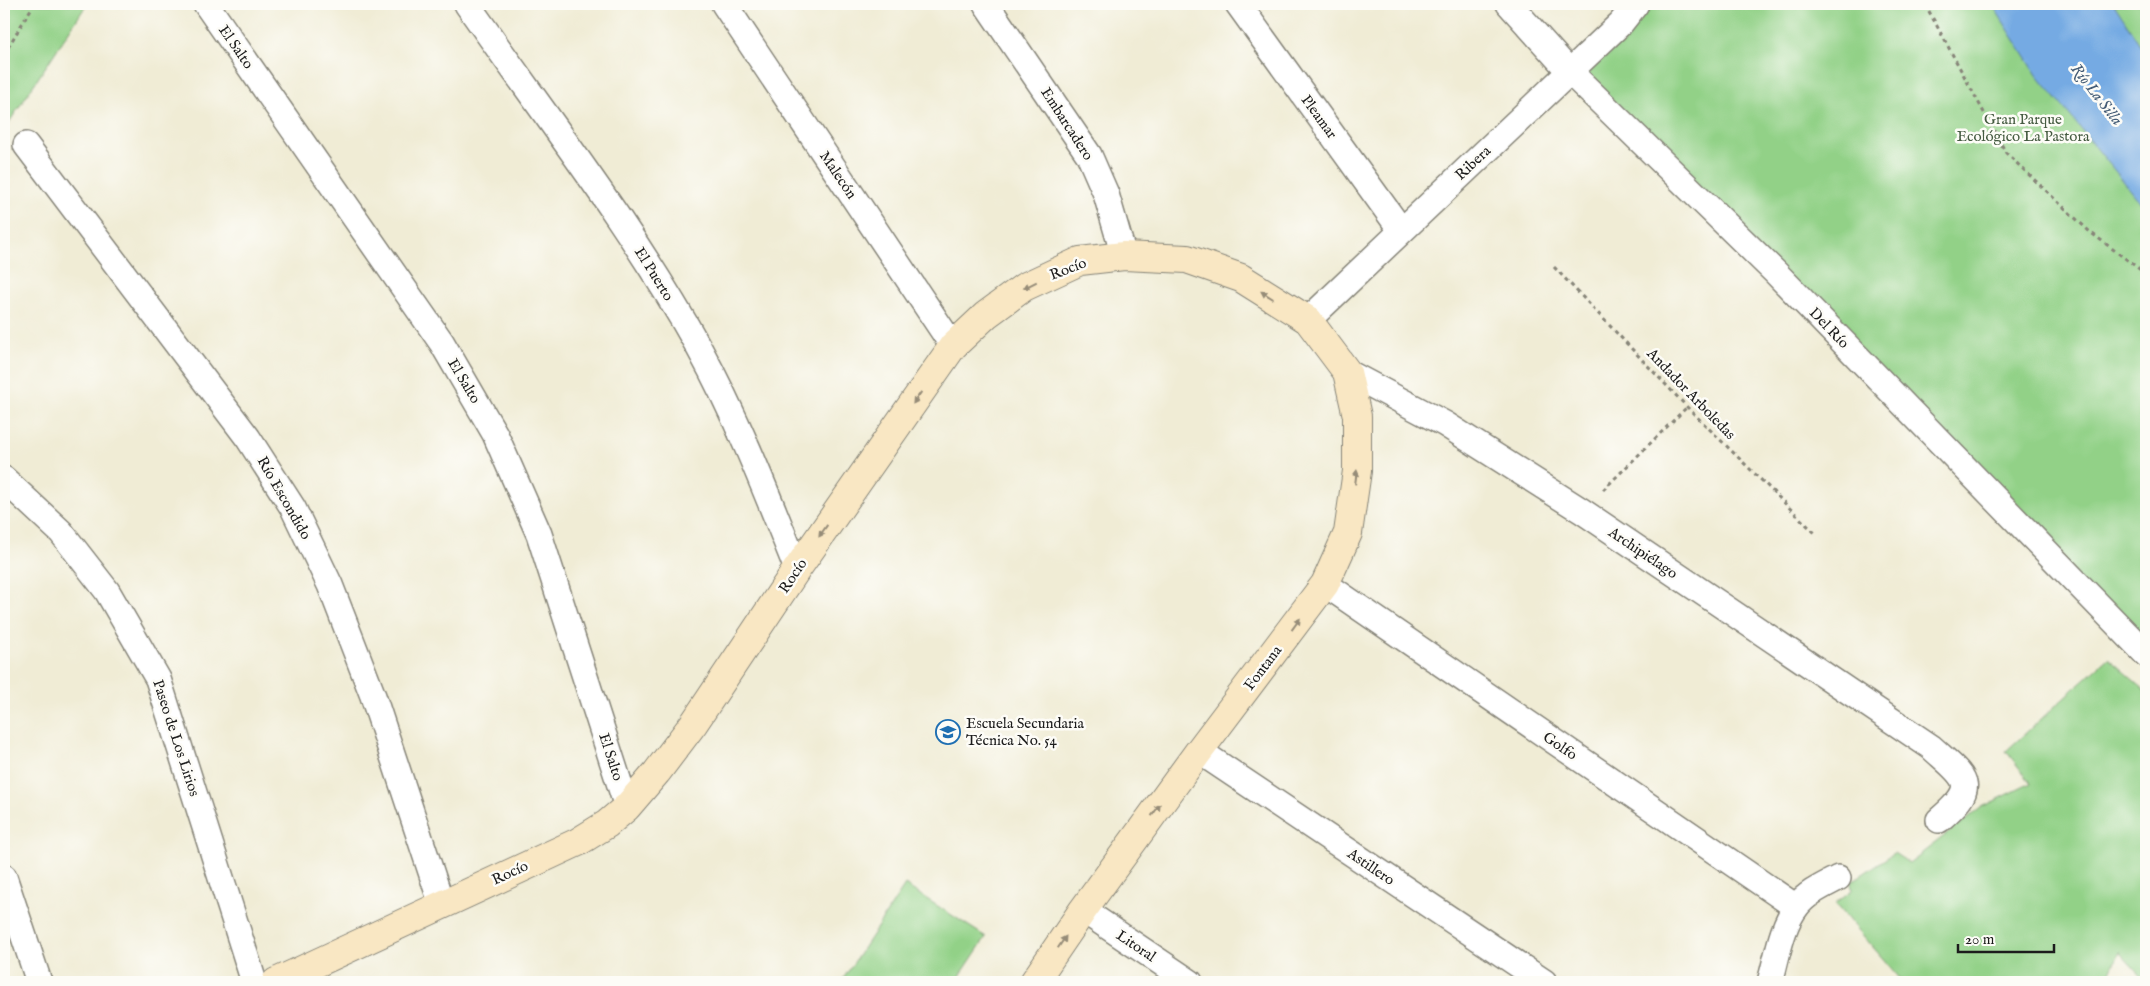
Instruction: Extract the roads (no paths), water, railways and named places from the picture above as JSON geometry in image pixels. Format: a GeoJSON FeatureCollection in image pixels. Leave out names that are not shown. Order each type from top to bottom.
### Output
{"type":"FeatureCollection","features":[{"type":"Feature","properties":{"kind":"street","name":"El Salto"},"geometry":{"type":"LineString","coordinates":[[206,4],[442,343],[495,434],[540,534],[628,807]]}},
{"type":"Feature","properties":{"kind":"street","name":"El Puerto"},"geometry":{"type":"LineString","coordinates":[[467,4],[643,255],[699,348],[749,447],[797,569]]}},
{"type":"Feature","properties":{"kind":"street","name":"Malecón"},"geometry":{"type":"LineString","coordinates":[[724,4],[953,346]]}},
{"type":"Feature","properties":{"kind":"street","name":"Embarcadero"},"geometry":{"type":"LineString","coordinates":[[986,4],[1089,155],[1106,194],[1124,256]]}},
{"type":"Feature","properties":{"kind":"street","name":"Pleamar"},"geometry":{"type":"LineString","coordinates":[[1238,4],[1401,230]]}},
{"type":"Feature","properties":{"kind":"street","name":"Del Río"},"geometry":{"type":"LineString","coordinates":[[1508,4],[1570,72],[1776,273],[2146,654]]}},
{"type":"Feature","properties":{"kind":"street","name":"Ribera"},"geometry":{"type":"LineString","coordinates":[[1308,320],[1570,72],[1620,23],[1636,4]]}},
{"type":"Feature","properties":{"kind":"street","name":"Río Escondido"},"geometry":{"type":"LineString","coordinates":[[26,145],[248,438],[293,508],[330,585],[373,696],[442,905]]}},
{"type":"Feature","properties":{"kind":"street","name":"Rocío"},"geometry":{"type":"LineString","coordinates":[[276,982],[578,842],[607,824],[628,807],[694,723],[797,569],[953,346],[986,315],[1024,288],[1080,262],[1124,256],[1187,259],[1241,278],[1308,320]]}},
{"type":"Feature","properties":{"kind":"street","name":"Fontana"},"geometry":{"type":"LineString","coordinates":[[1034,982],[1083,910],[1199,751],[1325,584],[1348,533],[1357,472],[1357,416],[1347,372],[1308,320]]}},
{"type":"Feature","properties":{"kind":"street","name":"Archipiélago"},"geometry":{"type":"LineString","coordinates":[[1347,372],[1445,424],[1582,511],[1931,747],[1956,769],[1965,783],[1964,796],[1939,820]]}},
{"type":"Feature","properties":{"kind":"street","name":"Paseo de Los Lirios"},"geometry":{"type":"LineString","coordinates":[[4,479],[61,532],[107,591],[158,679],[254,982]]}},
{"type":"Feature","properties":{"kind":"street","name":"Golfo"},"geometry":{"type":"LineString","coordinates":[[1325,584],[1796,907]]}},
{"type":"Feature","properties":{"kind":"street","name":"Astillero"},"geometry":{"type":"LineString","coordinates":[[1199,751],[1544,982]]}},
{"type":"Feature","properties":{"kind":"street"},"geometry":{"type":"LineString","coordinates":[[4,877],[39,982]]}},
{"type":"Feature","properties":{"kind":"street"},"geometry":{"type":"LineString","coordinates":[[1770,982],[1786,925],[1796,907],[1810,894],[1838,878]]}},
{"type":"Feature","properties":{"kind":"street","name":"Litoral"},"geometry":{"type":"LineString","coordinates":[[1083,910],[1190,982]]}},
{"type":"Feature","properties":{"kind":"water","name":"Río La Silla"},"geometry":{"type":"Polygon","coordinates":[[[1992,4],[2114,4],[2146,54],[2146,209],[2037,75],[1992,4]]]}},
{"type":"Feature","properties":{"kind":"place","name":"Escuela Secundaria Técnica No. 54"},"geometry":{"type":"Point","coordinates":[948,732]}},
{"type":"Feature","properties":{"kind":"park label","name":"Gran Parque Ecológico La Pastora"},"geometry":{"type":"Point","coordinates":[2023,128]}}]}
